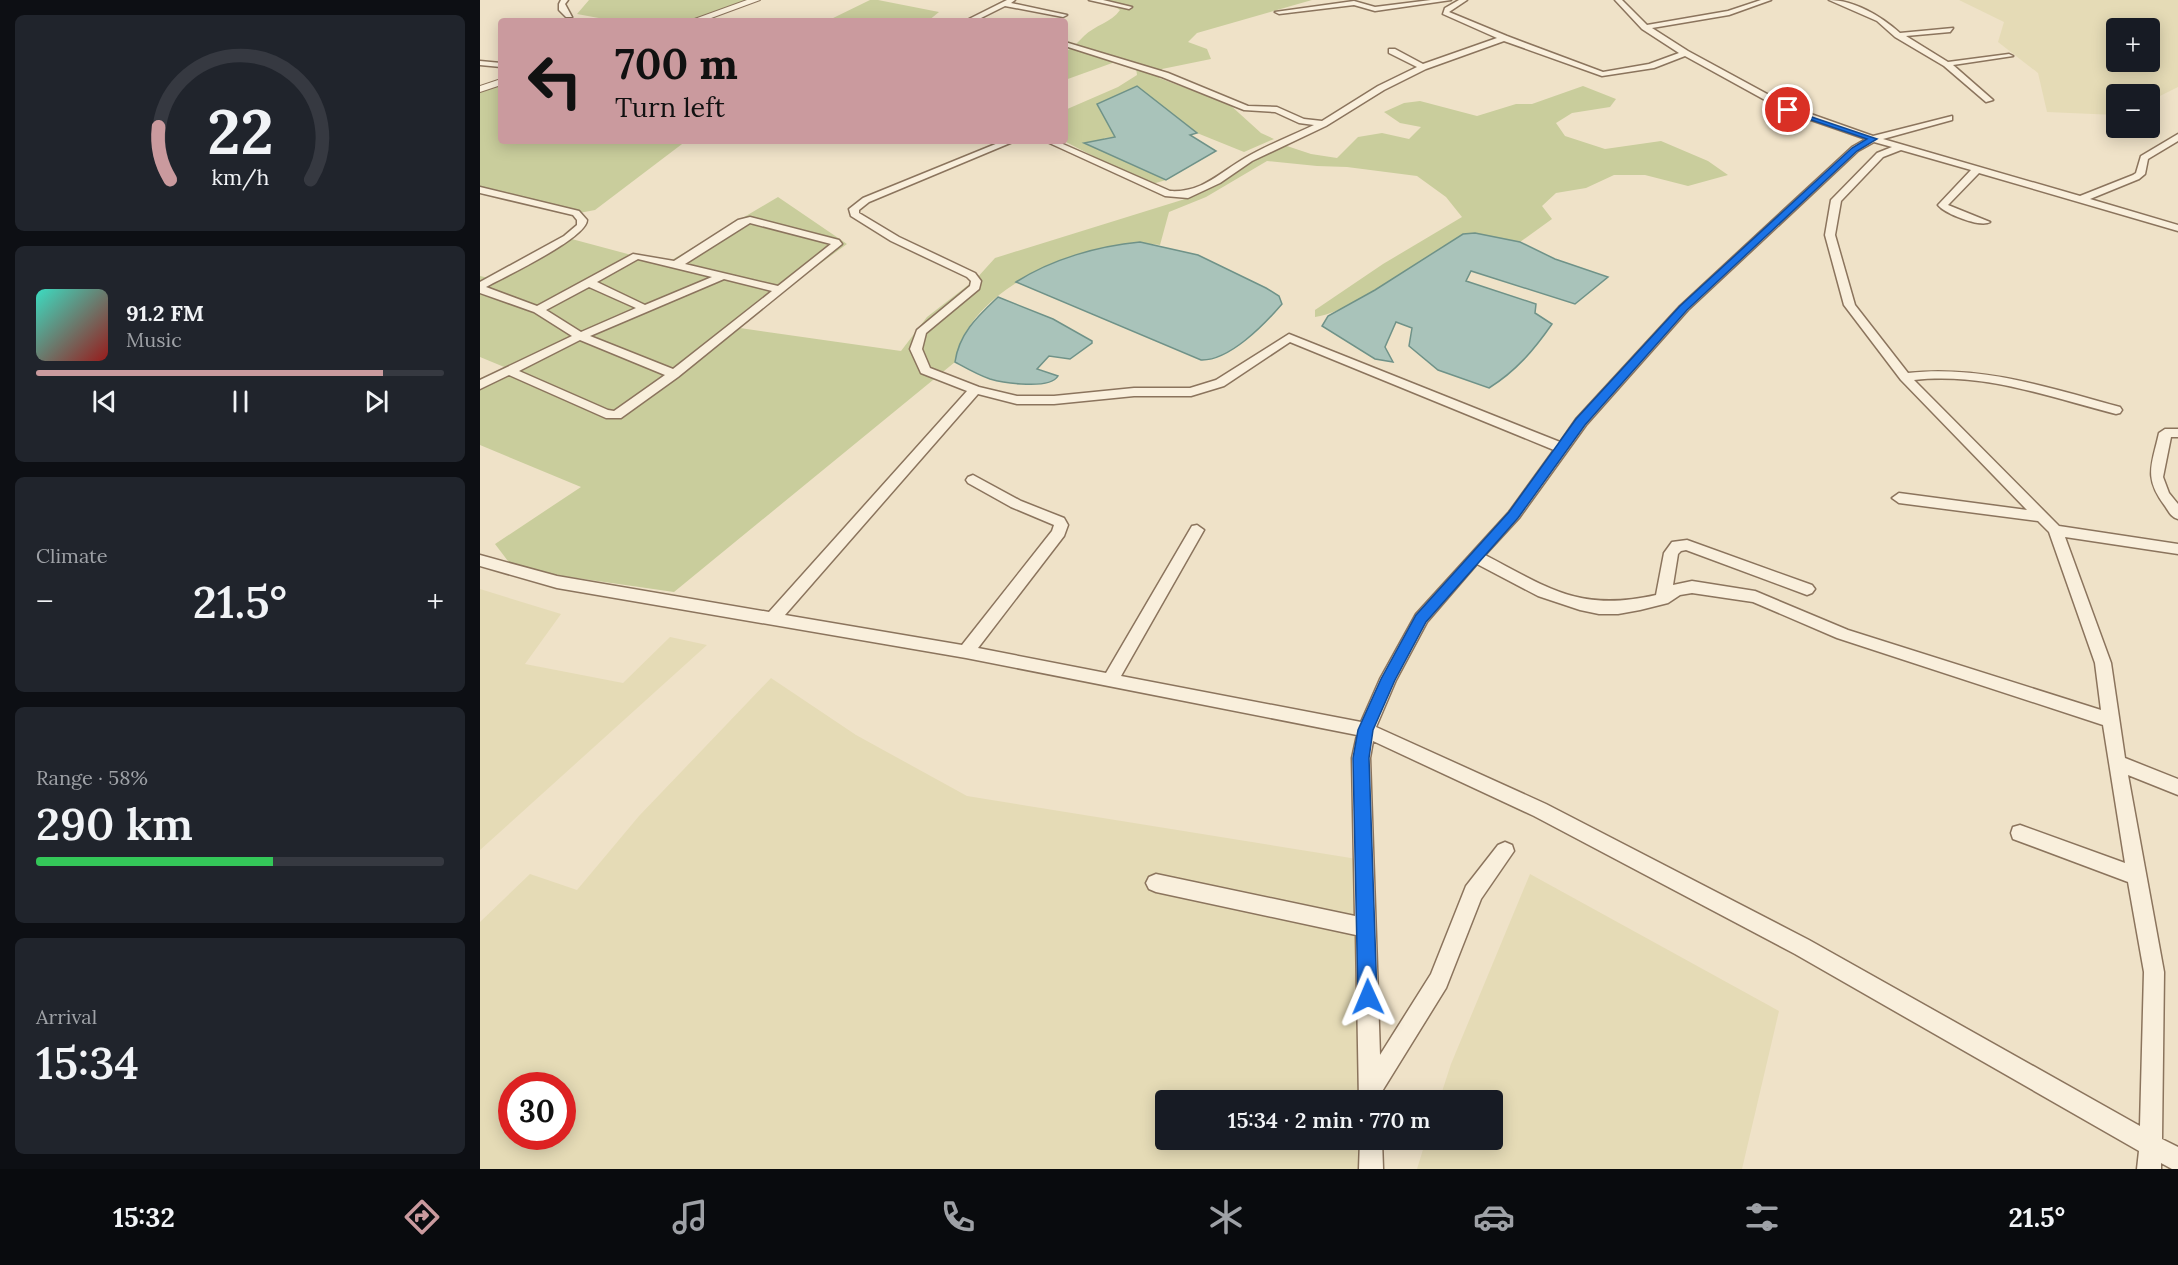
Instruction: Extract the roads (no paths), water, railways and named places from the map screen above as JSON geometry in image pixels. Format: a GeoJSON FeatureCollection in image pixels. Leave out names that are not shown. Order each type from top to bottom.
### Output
{"type":"FeatureCollection","features":[{"type":"Feature","properties":{"kind":"street"},"geometry":{"type":"LineString","coordinates":[[565,0],[562,4],[563,10],[569,15]]}},
{"type":"Feature","properties":{"kind":"street"},"geometry":{"type":"LineString","coordinates":[[703,18],[756,0]]}},
{"type":"Feature","properties":{"kind":"street"},"geometry":{"type":"LineString","coordinates":[[975,18],[1012,0]]}},
{"type":"Feature","properties":{"kind":"street"},"geometry":{"type":"LineString","coordinates":[[1092,0],[1129,7]]}},
{"type":"Feature","properties":{"kind":"street"},"geometry":{"type":"LineString","coordinates":[[1400,0],[1408,5]]}},
{"type":"Feature","properties":{"kind":"street"},"geometry":{"type":"LineString","coordinates":[[1279,12],[1354,3],[1369,9],[1448,0]]}},
{"type":"Feature","properties":{"kind":"street"},"geometry":{"type":"LineString","coordinates":[[1464,0],[1447,9],[1446,13],[1504,38],[1605,74],[1651,66],[1685,53]]}},
{"type":"Feature","properties":{"kind":"street"},"geometry":{"type":"LineString","coordinates":[[1618,0],[1644,27],[1685,53],[1788,110],[1873,139],[2178,228]]}},
{"type":"Feature","properties":{"kind":"street"},"geometry":{"type":"LineString","coordinates":[[1644,27],[1729,13],[1768,0]]}},
{"type":"Feature","properties":{"kind":"street"},"geometry":{"type":"LineString","coordinates":[[1832,0],[1867,12],[1889,25],[1898,35],[1947,64],[1989,100]]}},
{"type":"Feature","properties":{"kind":"street"},"geometry":{"type":"LineString","coordinates":[[1004,4],[1063,15]]}},
{"type":"Feature","properties":{"kind":"street"},"geometry":{"type":"LineString","coordinates":[[1898,35],[1950,30]]}},
{"type":"Feature","properties":{"kind":"street"},"geometry":{"type":"LineString","coordinates":[[1056,144],[1168,194],[1188,195],[1216,181],[1249,159],[1323,124],[1381,88],[1424,68],[1504,38]]}},
{"type":"Feature","properties":{"kind":"street"},"geometry":{"type":"LineString","coordinates":[[1068,45],[1165,75],[1247,108],[1277,110],[1302,121],[1323,124]]}},
{"type":"Feature","properties":{"kind":"street"},"geometry":{"type":"LineString","coordinates":[[1392,51],[1424,68]]}},
{"type":"Feature","properties":{"kind":"street"},"geometry":{"type":"LineString","coordinates":[[1947,64],[2009,56]]}},
{"type":"Feature","properties":{"kind":"street"},"geometry":{"type":"LineString","coordinates":[[480,63],[498,65]]}},
{"type":"Feature","properties":{"kind":"street"},"geometry":{"type":"LineString","coordinates":[[480,89],[498,83]]}},
{"type":"Feature","properties":{"kind":"street"},"geometry":{"type":"LineString","coordinates":[[1370,1090],[1361,758],[1366,730],[1388,679],[1421,618],[1514,515],[1581,422],[1684,308],[1855,149],[1873,139],[1948,118]]}},
{"type":"Feature","properties":{"kind":"street"},"geometry":{"type":"LineString","coordinates":[[2082,199],[2136,177],[2140,174],[2144,158],[2178,136]]}},
{"type":"Feature","properties":{"kind":"street"},"geometry":{"type":"LineString","coordinates":[[1004,144],[866,200],[854,209],[854,214],[895,239],[971,276],[976,281],[975,287],[926,325],[921,332],[916,349],[925,370],[975,390],[1017,400],[1054,400],[1134,392],[1167,394],[1202,390],[1220,383],[1289,337],[1562,448]]}},
{"type":"Feature","properties":{"kind":"street"},"geometry":{"type":"LineString","coordinates":[[1900,147],[1880,154],[1836,200],[1830,235],[1850,305],[1905,377],[1933,408],[2055,530],[2103,663],[2117,764],[2154,972],[2149,1169]]}},
{"type":"Feature","properties":{"kind":"street"},"geometry":{"type":"LineString","coordinates":[[1978,168],[1943,204],[1944,208],[1985,222]]}},
{"type":"Feature","properties":{"kind":"street"},"geometry":{"type":"LineString","coordinates":[[480,190],[576,213],[582,220],[582,226],[568,238],[480,288]]}},
{"type":"Feature","properties":{"kind":"street"},"geometry":{"type":"LineString","coordinates":[[507,370],[606,414],[616,415],[674,374],[837,244],[750,220],[742,222],[676,265]]}},
{"type":"Feature","properties":{"kind":"street"},"geometry":{"type":"LineString","coordinates":[[538,310],[637,256],[779,289]]}},
{"type":"Feature","properties":{"kind":"street"},"geometry":{"type":"LineString","coordinates":[[480,385],[580,336],[723,276]]}},
{"type":"Feature","properties":{"kind":"street"},"geometry":{"type":"LineString","coordinates":[[588,282],[644,308]]}},
{"type":"Feature","properties":{"kind":"street"},"geometry":{"type":"LineString","coordinates":[[480,288],[538,310],[580,336],[674,374]]}},
{"type":"Feature","properties":{"kind":"street"},"geometry":{"type":"LineString","coordinates":[[1905,377],[1947,373],[1984,377],[2116,410]]}},
{"type":"Feature","properties":{"kind":"street"},"geometry":{"type":"LineString","coordinates":[[774,617],[975,390]]}},
{"type":"Feature","properties":{"kind":"street"},"geometry":{"type":"LineString","coordinates":[[2178,433],[2165,433],[2156,477],[2163,494],[2178,514]]}},
{"type":"Feature","properties":{"kind":"street"},"geometry":{"type":"LineString","coordinates":[[966,652],[1059,531],[1061,525],[1059,521],[1016,504],[973,480]]}},
{"type":"Feature","properties":{"kind":"street"},"geometry":{"type":"LineString","coordinates":[[1899,498],[2043,517]]}},
{"type":"Feature","properties":{"kind":"street"},"geometry":{"type":"LineString","coordinates":[[1110,680],[1197,530]]}},
{"type":"Feature","properties":{"kind":"street"},"geometry":{"type":"LineString","coordinates":[[2055,530],[2178,549]]}},
{"type":"Feature","properties":{"kind":"street"},"geometry":{"type":"LineString","coordinates":[[1663,599],[1671,553],[1677,546],[1687,545],[1807,589]]}},
{"type":"Feature","properties":{"kind":"street"},"geometry":{"type":"LineString","coordinates":[[1475,556],[1554,596],[1583,606],[1617,608],[1663,599],[1676,590],[1692,587],[1755,597],[1843,634],[2112,721]]}},
{"type":"Feature","properties":{"kind":"street"},"geometry":{"type":"LineString","coordinates":[[480,560],[512,572],[557,582],[774,617],[966,652],[1366,730],[1540,810],[1802,947],[2178,1160]]}},
{"type":"Feature","properties":{"kind":"street"},"geometry":{"type":"LineString","coordinates":[[2117,764],[2178,787]]}},
{"type":"Feature","properties":{"kind":"street"},"geometry":{"type":"LineString","coordinates":[[2020,833],[2137,876]]}},
{"type":"Feature","properties":{"kind":"street"},"geometry":{"type":"LineString","coordinates":[[1374,1090],[1438,981],[1473,893],[1504,851]]}},
{"type":"Feature","properties":{"kind":"street"},"geometry":{"type":"LineString","coordinates":[[1156,883],[1366,928]]}},
{"type":"Feature","properties":{"kind":"street"},"geometry":{"type":"LineString","coordinates":[[1371,1150],[1371,1169]]}},
{"type":"Feature","properties":{"kind":"water"},"geometry":{"type":"Polygon","coordinates":[[[1137,86],[1197,133],[1190,135],[1216,151],[1166,180],[1084,143],[1115,137],[1097,104],[1137,86]]]}},
{"type":"Feature","properties":{"kind":"water"},"geometry":{"type":"Polygon","coordinates":[[[1475,233],[1520,242],[1555,259],[1608,277],[1575,304],[1471,271],[1466,281],[1536,304],[1535,313],[1552,324],[1524,359],[1489,388],[1438,370],[1409,346],[1412,328],[1396,322],[1385,347],[1393,362],[1375,359],[1322,326],[1328,316],[1375,290],[1463,234],[1475,233]]]}},
{"type":"Feature","properties":{"kind":"water"},"geometry":{"type":"Polygon","coordinates":[[[1140,242],[1198,255],[1266,288],[1279,296],[1282,304],[1266,322],[1234,348],[1212,359],[1201,360],[1016,282],[1060,260],[1108,247],[1140,242]]]}},
{"type":"Feature","properties":{"kind":"water"},"geometry":{"type":"Polygon","coordinates":[[[998,297],[1053,319],[1092,343],[1070,359],[1049,356],[1037,369],[1058,376],[1046,383],[1026,384],[990,379],[955,362],[965,334],[983,311],[998,297]]]}}]}
